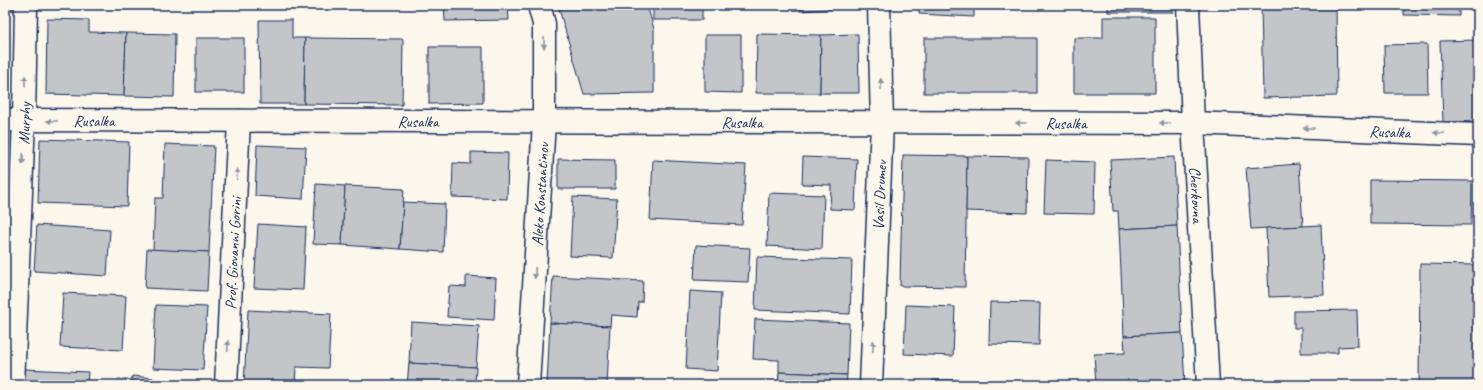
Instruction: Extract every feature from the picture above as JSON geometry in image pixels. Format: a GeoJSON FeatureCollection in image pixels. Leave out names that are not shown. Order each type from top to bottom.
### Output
{"type":"FeatureCollection","features":[{"type":"Feature","properties":{"kind":"street","name":"Murphy"},"geometry":{"type":"LineString","coordinates":[[13,385],[15,120],[26,5]]}},
{"type":"Feature","properties":{"kind":"street","name":"Aleko Konstantinov"},"geometry":{"type":"LineString","coordinates":[[528,385],[544,122],[544,24],[539,5]]}},
{"type":"Feature","properties":{"kind":"street","name":"Vasil Drumev"},"geometry":{"type":"LineString","coordinates":[[871,385],[882,123],[879,5]]}},
{"type":"Feature","properties":{"kind":"street","name":"Cherkovna"},"geometry":{"type":"LineString","coordinates":[[1188,5],[1193,123],[1208,385]]}},
{"type":"Feature","properties":{"kind":"street","name":"Rusalka"},"geometry":{"type":"LineString","coordinates":[[15,120],[1193,123],[1478,135]]}},
{"type":"Feature","properties":{"kind":"street","name":"Prof. Giovanni Gorini"},"geometry":{"type":"LineString","coordinates":[[226,385],[239,121]]}},
{"type":"Feature","properties":{"kind":"building"},"geometry":{"type":"Polygon","coordinates":[[[5,5],[12,5],[13,9],[5,9],[5,5]]]}},
{"type":"Feature","properties":{"kind":"building"},"geometry":{"type":"Polygon","coordinates":[[[444,5],[508,5],[509,20],[445,21],[444,5]]]}},
{"type":"Feature","properties":{"kind":"building"},"geometry":{"type":"Polygon","coordinates":[[[575,5],[647,5],[654,29],[654,93],[584,94],[559,9],[575,5]]]}},
{"type":"Feature","properties":{"kind":"building"},"geometry":{"type":"Polygon","coordinates":[[[653,5],[702,5],[702,20],[653,20],[653,5]]]}},
{"type":"Feature","properties":{"kind":"building"},"geometry":{"type":"Polygon","coordinates":[[[799,5],[841,5],[841,8],[800,11],[799,5]]]}},
{"type":"Feature","properties":{"kind":"building"},"geometry":{"type":"Polygon","coordinates":[[[919,5],[974,5],[974,17],[919,14],[919,5]]]}},
{"type":"Feature","properties":{"kind":"building"},"geometry":{"type":"Polygon","coordinates":[[[1108,5],[1173,5],[1173,12],[1108,12],[1108,5]]]}},
{"type":"Feature","properties":{"kind":"building"},"geometry":{"type":"Polygon","coordinates":[[[1261,5],[1336,5],[1337,96],[1263,98],[1261,5]]]}},
{"type":"Feature","properties":{"kind":"building"},"geometry":{"type":"Polygon","coordinates":[[[1404,5],[1459,5],[1459,16],[1404,15],[1404,5]]]}},
{"type":"Feature","properties":{"kind":"building"},"geometry":{"type":"Polygon","coordinates":[[[1103,17],[1155,17],[1155,93],[1074,93],[1074,38],[1103,38],[1103,17]]]}},
{"type":"Feature","properties":{"kind":"building"},"geometry":{"type":"Polygon","coordinates":[[[47,19],[89,20],[89,32],[126,33],[124,96],[46,94],[47,19]]]}},
{"type":"Feature","properties":{"kind":"building"},"geometry":{"type":"Polygon","coordinates":[[[259,20],[292,20],[292,38],[305,38],[304,104],[260,104],[259,20]]]}},
{"type":"Feature","properties":{"kind":"building"},"geometry":{"type":"Polygon","coordinates":[[[126,33],[175,34],[174,97],[124,96],[126,33]]]}},
{"type":"Feature","properties":{"kind":"building"},"geometry":{"type":"Polygon","coordinates":[[[757,34],[821,35],[820,93],[756,93],[757,34]]]}},
{"type":"Feature","properties":{"kind":"building"},"geometry":{"type":"Polygon","coordinates":[[[858,34],[859,93],[820,93],[821,35],[858,34]]]}},
{"type":"Feature","properties":{"kind":"building"},"geometry":{"type":"Polygon","coordinates":[[[705,35],[741,35],[741,93],[705,92],[705,35]]]}},
{"type":"Feature","properties":{"kind":"building"},"geometry":{"type":"Polygon","coordinates":[[[196,38],[244,38],[244,92],[196,92],[196,38]]]}},
{"type":"Feature","properties":{"kind":"building"},"geometry":{"type":"Polygon","coordinates":[[[305,38],[403,39],[402,105],[304,104],[305,38]]]}},
{"type":"Feature","properties":{"kind":"building"},"geometry":{"type":"Polygon","coordinates":[[[924,38],[1037,38],[1037,93],[924,93],[924,38]]]}},
{"type":"Feature","properties":{"kind":"building"},"geometry":{"type":"Polygon","coordinates":[[[1478,40],[1478,121],[1443,122],[1440,41],[1478,40]]]}},
{"type":"Feature","properties":{"kind":"building"},"geometry":{"type":"Polygon","coordinates":[[[1427,44],[1428,93],[1385,93],[1384,45],[1427,44]]]}},
{"type":"Feature","properties":{"kind":"building"},"geometry":{"type":"Polygon","coordinates":[[[429,47],[483,47],[483,103],[429,104],[429,47]]]}},
{"type":"Feature","properties":{"kind":"building"},"geometry":{"type":"Polygon","coordinates":[[[40,139],[129,142],[127,206],[38,203],[40,139]]]}},
{"type":"Feature","properties":{"kind":"building"},"geometry":{"type":"Polygon","coordinates":[[[165,144],[214,146],[209,252],[153,250],[155,198],[163,198],[165,144]]]}},
{"type":"Feature","properties":{"kind":"building"},"geometry":{"type":"Polygon","coordinates":[[[257,145],[306,147],[303,199],[255,196],[257,145]]]}},
{"type":"Feature","properties":{"kind":"building"},"geometry":{"type":"Polygon","coordinates":[[[5,146],[7,146],[5,172],[5,146]]]}},
{"type":"Feature","properties":{"kind":"building"},"geometry":{"type":"Polygon","coordinates":[[[471,152],[508,153],[507,199],[452,197],[453,163],[471,164],[471,152]]]}},
{"type":"Feature","properties":{"kind":"building"},"geometry":{"type":"Polygon","coordinates":[[[903,155],[967,156],[965,287],[900,286],[903,155]]]}},
{"type":"Feature","properties":{"kind":"building"},"geometry":{"type":"Polygon","coordinates":[[[967,156],[1028,157],[1027,213],[966,211],[967,156]]]}},
{"type":"Feature","properties":{"kind":"building"},"geometry":{"type":"Polygon","coordinates":[[[803,157],[857,159],[855,210],[830,209],[831,185],[802,184],[803,157]]]}},
{"type":"Feature","properties":{"kind":"building"},"geometry":{"type":"Polygon","coordinates":[[[1174,157],[1177,226],[1119,229],[1118,211],[1113,211],[1110,160],[1174,157]]]}},
{"type":"Feature","properties":{"kind":"building"},"geometry":{"type":"Polygon","coordinates":[[[558,159],[615,160],[615,189],[558,189],[558,159]]]}},
{"type":"Feature","properties":{"kind":"building"},"geometry":{"type":"Polygon","coordinates":[[[653,160],[746,165],[742,225],[650,220],[653,160]]]}},
{"type":"Feature","properties":{"kind":"building"},"geometry":{"type":"Polygon","coordinates":[[[1046,160],[1095,162],[1094,214],[1044,213],[1046,160]]]}},
{"type":"Feature","properties":{"kind":"building"},"geometry":{"type":"Polygon","coordinates":[[[1299,164],[1303,226],[1251,229],[1246,168],[1299,164]]]}},
{"type":"Feature","properties":{"kind":"building"},"geometry":{"type":"Polygon","coordinates":[[[1370,180],[1472,181],[1471,225],[1370,224],[1370,180]]]}},
{"type":"Feature","properties":{"kind":"building"},"geometry":{"type":"Polygon","coordinates":[[[316,184],[345,186],[342,245],[313,244],[316,184]]]}},
{"type":"Feature","properties":{"kind":"building"},"geometry":{"type":"Polygon","coordinates":[[[345,186],[404,189],[400,249],[342,245],[345,186]]]}},
{"type":"Feature","properties":{"kind":"building"},"geometry":{"type":"Polygon","coordinates":[[[769,193],[824,195],[822,249],[767,246],[769,193]]]}},
{"type":"Feature","properties":{"kind":"building"},"geometry":{"type":"Polygon","coordinates":[[[573,197],[617,199],[613,258],[570,256],[573,197]]]}},
{"type":"Feature","properties":{"kind":"building"},"geometry":{"type":"Polygon","coordinates":[[[403,202],[445,204],[443,252],[400,249],[403,202]]]}},
{"type":"Feature","properties":{"kind":"building"},"geometry":{"type":"Polygon","coordinates":[[[258,224],[306,227],[303,290],[254,288],[258,224]]]}},
{"type":"Feature","properties":{"kind":"building"},"geometry":{"type":"Polygon","coordinates":[[[37,225],[110,230],[107,276],[34,271],[37,225]]]}},
{"type":"Feature","properties":{"kind":"building"},"geometry":{"type":"Polygon","coordinates":[[[1321,225],[1324,295],[1269,297],[1266,228],[1321,225]]]}},
{"type":"Feature","properties":{"kind":"building"},"geometry":{"type":"Polygon","coordinates":[[[1177,226],[1182,333],[1124,336],[1119,229],[1177,226]]]}},
{"type":"Feature","properties":{"kind":"building"},"geometry":{"type":"Polygon","coordinates":[[[696,245],[750,248],[748,282],[694,280],[696,245]]]}},
{"type":"Feature","properties":{"kind":"building"},"geometry":{"type":"Polygon","coordinates":[[[147,249],[209,252],[207,291],[145,288],[147,249]]]}},
{"type":"Feature","properties":{"kind":"building"},"geometry":{"type":"Polygon","coordinates":[[[757,257],[852,260],[850,314],[755,310],[757,257]]]}},
{"type":"Feature","properties":{"kind":"building"},"geometry":{"type":"Polygon","coordinates":[[[1420,264],[1478,265],[1478,385],[1419,385],[1420,264]]]}},
{"type":"Feature","properties":{"kind":"building"},"geometry":{"type":"Polygon","coordinates":[[[466,276],[496,278],[494,320],[447,317],[449,286],[466,287],[466,276]]]}},
{"type":"Feature","properties":{"kind":"building"},"geometry":{"type":"Polygon","coordinates":[[[553,276],[643,281],[642,302],[638,302],[637,317],[611,315],[610,326],[550,323],[553,276]]]}},
{"type":"Feature","properties":{"kind":"building"},"geometry":{"type":"Polygon","coordinates":[[[690,291],[721,293],[717,371],[686,369],[690,291]]]}},
{"type":"Feature","properties":{"kind":"building"},"geometry":{"type":"Polygon","coordinates":[[[63,293],[126,296],[123,350],[60,347],[63,293]]]}},
{"type":"Feature","properties":{"kind":"building"},"geometry":{"type":"Polygon","coordinates":[[[990,302],[1040,303],[1039,345],[989,344],[990,302]]]}},
{"type":"Feature","properties":{"kind":"building"},"geometry":{"type":"Polygon","coordinates":[[[156,305],[207,307],[203,370],[153,368],[156,305]]]}},
{"type":"Feature","properties":{"kind":"building"},"geometry":{"type":"Polygon","coordinates":[[[906,305],[955,307],[953,356],[904,354],[906,305]]]}},
{"type":"Feature","properties":{"kind":"building"},"geometry":{"type":"Polygon","coordinates":[[[248,310],[331,314],[328,368],[296,367],[295,385],[244,385],[248,310]]]}},
{"type":"Feature","properties":{"kind":"building"},"geometry":{"type":"Polygon","coordinates":[[[1357,310],[1358,346],[1338,347],[1338,353],[1301,353],[1301,328],[1294,328],[1294,311],[1357,310]]]}},
{"type":"Feature","properties":{"kind":"building"},"geometry":{"type":"Polygon","coordinates":[[[755,319],[849,323],[847,375],[779,372],[779,360],[753,359],[755,319]]]}},
{"type":"Feature","properties":{"kind":"building"},"geometry":{"type":"Polygon","coordinates":[[[411,322],[479,326],[476,367],[409,363],[411,322]]]}},
{"type":"Feature","properties":{"kind":"building"},"geometry":{"type":"Polygon","coordinates":[[[550,323],[610,326],[607,385],[547,385],[550,323]]]}},
{"type":"Feature","properties":{"kind":"building"},"geometry":{"type":"Polygon","coordinates":[[[1182,333],[1185,385],[1096,385],[1094,354],[1125,353],[1124,336],[1182,333]]]}},
{"type":"Feature","properties":{"kind":"building"},"geometry":{"type":"Polygon","coordinates":[[[409,363],[476,367],[475,385],[407,385],[409,363]]]}},
{"type":"Feature","properties":{"kind":"building"},"geometry":{"type":"Polygon","coordinates":[[[25,369],[88,372],[87,385],[24,385],[25,369]]]}},
{"type":"Feature","properties":{"kind":"building"},"geometry":{"type":"Polygon","coordinates":[[[779,372],[847,375],[846,385],[778,385],[779,372]]]}},
{"type":"Feature","properties":{"kind":"building"},"geometry":{"type":"Polygon","coordinates":[[[132,376],[153,378],[153,383],[172,385],[131,385],[132,376]]]}},
{"type":"Feature","properties":{"kind":"building"},"geometry":{"type":"Polygon","coordinates":[[[933,380],[993,380],[993,385],[933,385],[933,380]]]}}]}
